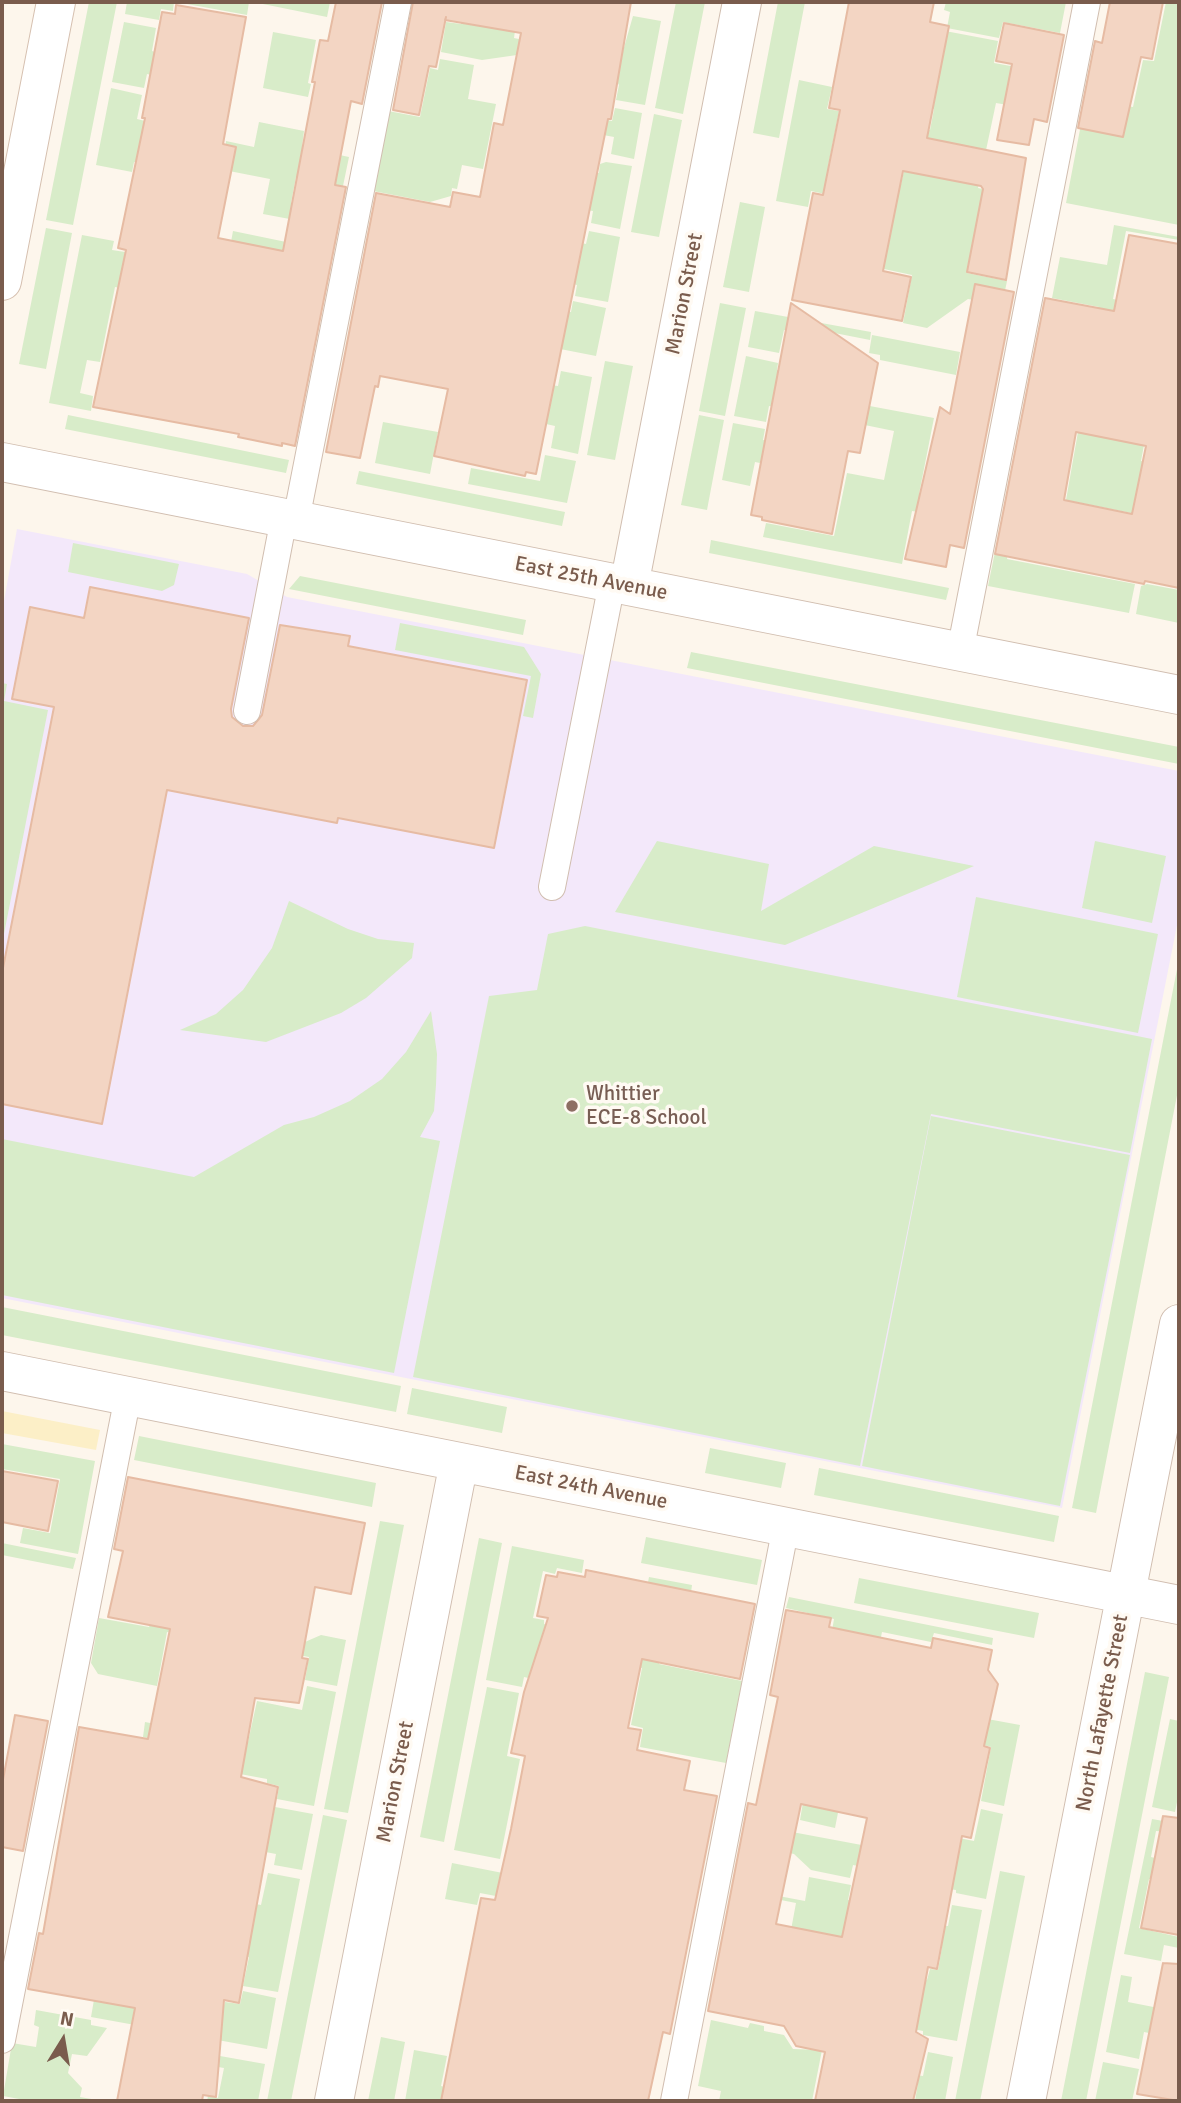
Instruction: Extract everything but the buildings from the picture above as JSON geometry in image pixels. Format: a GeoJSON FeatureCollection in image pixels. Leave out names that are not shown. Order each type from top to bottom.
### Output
{"type":"FeatureCollection","features":[{"type":"Feature","properties":{"kind":"street"},"geometry":{"type":"LineString","coordinates":[[2,281],[56,2]]}},
{"type":"Feature","properties":{"kind":"street","name":"Marion Street"},"geometry":{"type":"LineString","coordinates":[[620,585],[742,2]]}},
{"type":"Feature","properties":{"kind":"street","name":"East 25th Avenue"},"geometry":{"type":"LineString","coordinates":[[2,462],[1179,695]]}},
{"type":"Feature","properties":{"kind":"street","name":"North Lafayette Street"},"geometry":{"type":"LineString","coordinates":[[1026,2101],[1179,1324]]}},
{"type":"Feature","properties":{"kind":"street","name":"East 24th Avenue"},"geometry":{"type":"LineString","coordinates":[[2,1371],[1179,1605]]}},
{"type":"Feature","properties":{"kind":"street","name":"Marion Street"},"geometry":{"type":"LineString","coordinates":[[334,2101],[459,1462]]}},
{"type":"Feature","properties":{"kind":"lane"},"geometry":{"type":"LineString","coordinates":[[247,711],[398,2]]}},
{"type":"Feature","properties":{"kind":"lane"},"geometry":{"type":"LineString","coordinates":[[960,652],[1087,2]]}},
{"type":"Feature","properties":{"kind":"lane"},"geometry":{"type":"LineString","coordinates":[[552,887],[620,585]]}},
{"type":"Feature","properties":{"kind":"lane"},"geometry":{"type":"LineString","coordinates":[[2,2040],[128,1396]]}},
{"type":"Feature","properties":{"kind":"lane"},"geometry":{"type":"LineString","coordinates":[[674,2101],[786,1526]]}},
{"type":"Feature","properties":{"kind":"shaded area","name":"Whittier ECE-8 School"},"geometry":{"type":"Polygon","coordinates":[[[17,529],[247,574],[287,597],[1179,771],[1179,915],[1062,1508],[2,1298],[2,612],[17,529]]]}},
{"type":"Feature","properties":{"kind":"green space"},"geometry":{"type":"Polygon","coordinates":[[[89,2],[117,2],[73,225],[46,220],[89,2]]]}},
{"type":"Feature","properties":{"kind":"green space"},"geometry":{"type":"Polygon","coordinates":[[[127,2],[174,2],[173,11],[161,9],[159,20],[125,14],[127,2]]]}},
{"type":"Feature","properties":{"kind":"green space"},"geometry":{"type":"Polygon","coordinates":[[[176,2],[249,2],[247,15],[176,2]]]}},
{"type":"Feature","properties":{"kind":"green space"},"geometry":{"type":"Polygon","coordinates":[[[253,2],[330,2],[327,17],[253,2]]]}},
{"type":"Feature","properties":{"kind":"green space"},"geometry":{"type":"Polygon","coordinates":[[[465,2],[485,2],[484,8],[516,23],[514,38],[533,42],[531,53],[482,60],[441,52],[446,22],[461,24],[465,2]]]}},
{"type":"Feature","properties":{"kind":"green space"},"geometry":{"type":"Polygon","coordinates":[[[676,2],[705,2],[683,114],[655,108],[676,2]]]}},
{"type":"Feature","properties":{"kind":"green space"},"geometry":{"type":"Polygon","coordinates":[[[778,2],[805,2],[779,138],[753,133],[778,2]]]}},
{"type":"Feature","properties":{"kind":"green space"},"geometry":{"type":"Polygon","coordinates":[[[946,2],[1066,2],[1060,33],[1003,22],[999,38],[947,28],[950,12],[944,10],[946,2]]]}},
{"type":"Feature","properties":{"kind":"green space"},"geometry":{"type":"Polygon","coordinates":[[[1166,2],[1179,2],[1179,225],[1066,203],[1086,98],[1133,107],[1143,60],[1154,61],[1166,2]]]}},
{"type":"Feature","properties":{"kind":"green space"},"geometry":{"type":"Polygon","coordinates":[[[633,16],[661,21],[645,105],[616,100],[619,85],[604,60],[623,51],[633,16]]]}},
{"type":"Feature","properties":{"kind":"green space"},"geometry":{"type":"Polygon","coordinates":[[[124,22],[156,28],[152,51],[161,54],[160,77],[147,74],[144,88],[112,82],[124,22]]]}},
{"type":"Feature","properties":{"kind":"green space"},"geometry":{"type":"Polygon","coordinates":[[[940,30],[998,41],[994,63],[1044,72],[1037,110],[996,103],[978,188],[1020,197],[1018,212],[980,204],[967,273],[1007,281],[1002,305],[968,299],[927,328],[903,323],[912,275],[884,269],[820,236],[888,248],[898,197],[849,187],[851,176],[901,184],[904,171],[920,174],[917,128],[930,130],[934,109],[921,106],[940,30]]]}},
{"type":"Feature","properties":{"kind":"green space"},"geometry":{"type":"Polygon","coordinates":[[[273,32],[316,40],[308,97],[263,88],[273,32]]]}},
{"type":"Feature","properties":{"kind":"green space"},"geometry":{"type":"Polygon","coordinates":[[[440,59],[474,65],[468,99],[496,104],[483,169],[462,165],[457,189],[452,188],[451,196],[430,202],[373,191],[388,111],[420,117],[430,68],[438,70],[440,59]]]}},
{"type":"Feature","properties":{"kind":"green space"},"geometry":{"type":"Polygon","coordinates":[[[799,80],[832,87],[827,109],[839,111],[828,167],[851,172],[825,194],[811,191],[808,207],[776,201],[799,80]]]}},
{"type":"Feature","properties":{"kind":"green space"},"geometry":{"type":"Polygon","coordinates":[[[111,88],[142,95],[137,119],[149,122],[141,163],[134,162],[132,172],[96,165],[111,88]]]}},
{"type":"Feature","properties":{"kind":"green space"},"geometry":{"type":"Polygon","coordinates":[[[537,107],[612,121],[615,108],[642,113],[634,159],[611,154],[614,137],[587,132],[537,107]]]}},
{"type":"Feature","properties":{"kind":"green space"},"geometry":{"type":"Polygon","coordinates":[[[654,114],[682,120],[659,237],[631,232],[654,114]]]}},
{"type":"Feature","properties":{"kind":"green space"},"geometry":{"type":"Polygon","coordinates":[[[259,122],[304,131],[302,147],[349,157],[343,186],[296,177],[291,203],[339,212],[329,260],[283,251],[275,291],[228,258],[233,231],[291,243],[295,220],[263,214],[270,179],[224,170],[226,141],[254,147],[259,122]]]}},
{"type":"Feature","properties":{"kind":"green space"},"geometry":{"type":"Polygon","coordinates":[[[606,162],[632,166],[620,229],[591,223],[593,211],[579,209],[588,171],[599,173],[600,164],[606,162]]]}},
{"type":"Feature","properties":{"kind":"green space"},"geometry":{"type":"Polygon","coordinates":[[[740,202],[765,207],[749,292],[723,287],[740,202]]]}},
{"type":"Feature","properties":{"kind":"green space"},"geometry":{"type":"Polygon","coordinates":[[[1114,225],[1179,237],[1179,240],[1126,231],[1113,299],[1179,313],[1179,319],[1093,343],[1099,307],[1052,298],[1060,257],[1107,265],[1114,225]]]}},
{"type":"Feature","properties":{"kind":"green space"},"geometry":{"type":"Polygon","coordinates":[[[46,228],[72,233],[46,369],[19,364],[46,228]]]}},
{"type":"Feature","properties":{"kind":"green space"},"geometry":{"type":"Polygon","coordinates":[[[589,231],[620,237],[608,302],[575,296],[577,285],[564,282],[573,241],[586,244],[589,231]]]}},
{"type":"Feature","properties":{"kind":"green space"},"geometry":{"type":"Polygon","coordinates":[[[82,235],[114,241],[112,250],[125,252],[122,271],[210,306],[115,287],[100,362],[87,360],[80,393],[93,396],[91,411],[49,403],[82,235]]]}},
{"type":"Feature","properties":{"kind":"green space"},"geometry":{"type":"Polygon","coordinates":[[[573,301],[606,308],[596,356],[550,347],[558,310],[571,312],[573,301]]]}},
{"type":"Feature","properties":{"kind":"green space"},"geometry":{"type":"Polygon","coordinates":[[[720,303],[746,308],[725,416],[699,411],[720,303]]]}},
{"type":"Feature","properties":{"kind":"green space"},"geometry":{"type":"Polygon","coordinates":[[[755,311],[871,332],[870,340],[799,326],[797,332],[784,330],[779,353],[748,347],[755,311]]]}},
{"type":"Feature","properties":{"kind":"green space"},"geometry":{"type":"Polygon","coordinates":[[[872,335],[960,352],[956,375],[880,360],[880,355],[869,353],[872,335]]]}},
{"type":"Feature","properties":{"kind":"green space"},"geometry":{"type":"Polygon","coordinates":[[[746,356],[778,363],[777,370],[791,372],[781,408],[769,406],[766,422],[734,416],[746,356]]]}},
{"type":"Feature","properties":{"kind":"green space"},"geometry":{"type":"Polygon","coordinates":[[[605,361],[633,366],[615,460],[587,455],[605,361]]]}},
{"type":"Feature","properties":{"kind":"green space"},"geometry":{"type":"Polygon","coordinates":[[[561,371],[592,377],[578,454],[551,448],[555,426],[537,422],[545,384],[558,386],[561,371]]]}},
{"type":"Feature","properties":{"kind":"green space"},"geometry":{"type":"Polygon","coordinates":[[[859,404],[934,418],[919,494],[949,501],[946,517],[912,511],[902,564],[763,537],[766,523],[834,536],[847,473],[884,480],[894,431],[855,423],[859,404]]]}},
{"type":"Feature","properties":{"kind":"green space"},"geometry":{"type":"Polygon","coordinates":[[[1082,409],[1144,445],[1141,461],[1148,463],[1146,516],[1066,500],[1082,409]]]}},
{"type":"Feature","properties":{"kind":"green space"},"geometry":{"type":"Polygon","coordinates":[[[68,415],[289,460],[286,473],[65,429],[68,415]]]}},
{"type":"Feature","properties":{"kind":"green space"},"geometry":{"type":"Polygon","coordinates":[[[699,415],[724,420],[707,510],[681,505],[699,415]]]}},
{"type":"Feature","properties":{"kind":"green space"},"geometry":{"type":"Polygon","coordinates":[[[383,422],[438,432],[430,474],[375,463],[383,422]]]}},
{"type":"Feature","properties":{"kind":"green space"},"geometry":{"type":"Polygon","coordinates":[[[733,423],[765,429],[763,440],[778,443],[839,479],[755,462],[750,486],[722,480],[733,423]]]}},
{"type":"Feature","properties":{"kind":"green space"},"geometry":{"type":"Polygon","coordinates":[[[545,455],[576,461],[567,503],[468,484],[471,468],[540,481],[545,455]]]}},
{"type":"Feature","properties":{"kind":"green space"},"geometry":{"type":"Polygon","coordinates":[[[359,471],[565,512],[562,526],[356,484],[359,471]]]}},
{"type":"Feature","properties":{"kind":"green space"},"geometry":{"type":"Polygon","coordinates":[[[998,537],[1010,539],[1007,559],[1135,584],[1129,613],[988,586],[998,537]]]}},
{"type":"Feature","properties":{"kind":"green space"},"geometry":{"type":"Polygon","coordinates":[[[711,540],[949,588],[946,600],[709,553],[711,540]]]}},
{"type":"Feature","properties":{"kind":"green space"},"geometry":{"type":"Polygon","coordinates":[[[73,543],[179,564],[174,585],[162,591],[68,572],[73,543]]]}},
{"type":"Feature","properties":{"kind":"green space"},"geometry":{"type":"Polygon","coordinates":[[[300,576],[526,620],[523,635],[289,589],[300,576]]]}},
{"type":"Feature","properties":{"kind":"green space"},"geometry":{"type":"Polygon","coordinates":[[[1147,584],[1179,590],[1179,623],[1136,614],[1141,586],[1147,584]]]}},
{"type":"Feature","properties":{"kind":"green space"},"geometry":{"type":"Polygon","coordinates":[[[400,623],[524,647],[541,674],[533,718],[523,716],[531,676],[395,650],[400,623]]]}},
{"type":"Feature","properties":{"kind":"green space"},"geometry":{"type":"Polygon","coordinates":[[[691,652],[1179,747],[1179,764],[687,668],[691,652]]]}},
{"type":"Feature","properties":{"kind":"green space"},"geometry":{"type":"Polygon","coordinates":[[[2,683],[7,684],[4,701],[48,710],[2,944],[2,683]]]}},
{"type":"Feature","properties":{"kind":"green space"},"geometry":{"type":"Polygon","coordinates":[[[657,841],[769,864],[761,911],[874,846],[974,866],[785,945],[615,912],[657,841]]]}},
{"type":"Feature","properties":{"kind":"green space"},"geometry":{"type":"Polygon","coordinates":[[[1095,841],[1166,856],[1152,923],[1082,908],[1095,841]]]}},
{"type":"Feature","properties":{"kind":"green space"},"geometry":{"type":"Polygon","coordinates":[[[976,897],[1158,934],[1138,1033],[957,997],[976,897]]]}},
{"type":"Feature","properties":{"kind":"green space"},"geometry":{"type":"Polygon","coordinates":[[[289,901],[348,929],[378,939],[414,943],[412,958],[366,998],[341,1013],[266,1042],[180,1030],[216,1014],[243,990],[272,948],[289,901]]]}},
{"type":"Feature","properties":{"kind":"green space"},"geometry":{"type":"Polygon","coordinates":[[[585,926],[1152,1039],[1130,1153],[931,1114],[860,1466],[413,1377],[489,996],[537,990],[548,934],[585,926]]]}},
{"type":"Feature","properties":{"kind":"green space"},"geometry":{"type":"Polygon","coordinates":[[[1179,959],[1179,1085],[1096,1513],[1072,1508],[1179,959]]]}},
{"type":"Feature","properties":{"kind":"green space"},"geometry":{"type":"Polygon","coordinates":[[[431,1011],[437,1054],[434,1111],[420,1137],[440,1141],[394,1373],[2,1295],[2,1139],[194,1177],[284,1125],[314,1117],[350,1101],[382,1079],[406,1052],[431,1011]]]}},
{"type":"Feature","properties":{"kind":"green space"},"geometry":{"type":"Polygon","coordinates":[[[931,1116],[1130,1155],[1060,1506],[862,1466],[931,1116]]]}},
{"type":"Feature","properties":{"kind":"green space"},"geometry":{"type":"Polygon","coordinates":[[[2,1307],[401,1386],[396,1412],[2,1335],[2,1307]]]}},
{"type":"Feature","properties":{"kind":"green space"},"geometry":{"type":"Polygon","coordinates":[[[412,1388],[507,1407],[502,1433],[407,1414],[412,1388]]]}},
{"type":"Feature","properties":{"kind":"green space"},"geometry":{"type":"Polygon","coordinates":[[[139,1436],[376,1483],[372,1507],[134,1460],[139,1436]]]}},
{"type":"Feature","properties":{"kind":"green space"},"geometry":{"type":"Polygon","coordinates":[[[2,1444],[95,1461],[78,1554],[20,1543],[23,1528],[50,1533],[60,1479],[2,1469],[2,1444]]]}},
{"type":"Feature","properties":{"kind":"green space"},"geometry":{"type":"Polygon","coordinates":[[[710,1448],[786,1463],[781,1488],[705,1473],[710,1448]]]}},
{"type":"Feature","properties":{"kind":"green space"},"geometry":{"type":"Polygon","coordinates":[[[819,1468],[1059,1516],[1054,1542],[814,1495],[819,1468]]]}},
{"type":"Feature","properties":{"kind":"green space"},"geometry":{"type":"Polygon","coordinates":[[[380,1521],[404,1525],[348,1813],[324,1809],[380,1521]]]}},
{"type":"Feature","properties":{"kind":"green space"},"geometry":{"type":"Polygon","coordinates":[[[646,1537],[762,1560],[757,1585],[641,1563],[646,1537]]]}},
{"type":"Feature","properties":{"kind":"green space"},"geometry":{"type":"Polygon","coordinates":[[[479,1538],[502,1543],[444,1842],[420,1837],[479,1538]]]}},
{"type":"Feature","properties":{"kind":"green space"},"geometry":{"type":"Polygon","coordinates":[[[2,1543],[76,1558],[73,1569],[2,1555],[2,1543]]]}},
{"type":"Feature","properties":{"kind":"green space"},"geometry":{"type":"Polygon","coordinates":[[[512,1546],[584,1560],[582,1573],[557,1568],[555,1574],[543,1571],[533,1618],[544,1620],[544,1624],[617,1639],[537,1680],[524,1677],[522,1687],[486,1680],[512,1546]]]}},
{"type":"Feature","properties":{"kind":"green space"},"geometry":{"type":"Polygon","coordinates":[[[649,1577],[692,1585],[690,1600],[672,1597],[659,1664],[742,1681],[726,1763],[640,1747],[643,1728],[631,1725],[642,1668],[615,1663],[642,1615],[649,1577]]]}},
{"type":"Feature","properties":{"kind":"green space"},"geometry":{"type":"Polygon","coordinates":[[[859,1578],[1039,1613],[1034,1638],[854,1603],[859,1578]]]}},
{"type":"Feature","properties":{"kind":"green space"},"geometry":{"type":"Polygon","coordinates":[[[157,1591],[195,1637],[167,1632],[157,1686],[98,1674],[91,1663],[99,1618],[149,1627],[157,1591]]]}},
{"type":"Feature","properties":{"kind":"green space"},"geometry":{"type":"Polygon","coordinates":[[[789,1597],[993,1638],[992,1645],[934,1633],[931,1642],[882,1632],[867,1705],[845,1777],[835,1828],[800,1820],[834,1619],[786,1608],[789,1597]]]}},
{"type":"Feature","properties":{"kind":"green space"},"geometry":{"type":"Polygon","coordinates":[[[321,1635],[346,1640],[337,1686],[305,1680],[309,1657],[282,1652],[321,1635]]]}},
{"type":"Feature","properties":{"kind":"green space"},"geometry":{"type":"Polygon","coordinates":[[[1145,1672],[1169,1677],[1086,2101],[1061,2101],[1145,1672]]]}},
{"type":"Feature","properties":{"kind":"green space"},"geometry":{"type":"Polygon","coordinates":[[[307,1686],[336,1692],[314,1806],[277,1799],[279,1786],[267,1783],[267,1779],[175,1762],[178,1744],[143,1737],[145,1722],[248,1742],[257,1701],[302,1710],[307,1686]]]}},
{"type":"Feature","properties":{"kind":"green space"},"geometry":{"type":"Polygon","coordinates":[[[487,1687],[519,1693],[507,1756],[520,1759],[500,1859],[454,1850],[487,1687]]]}},
{"type":"Feature","properties":{"kind":"green space"},"geometry":{"type":"Polygon","coordinates":[[[982,1718],[1020,1725],[1004,1806],[981,1801],[991,1747],[981,1744],[982,1718]]]}},
{"type":"Feature","properties":{"kind":"green space"},"geometry":{"type":"Polygon","coordinates":[[[1170,1719],[1179,1721],[1179,1792],[1175,1812],[1152,1807],[1170,1719]]]}},
{"type":"Feature","properties":{"kind":"green space"},"geometry":{"type":"Polygon","coordinates":[[[275,1807],[313,1814],[302,1870],[274,1865],[276,1854],[255,1850],[236,1832],[269,1838],[275,1807]]]}},
{"type":"Feature","properties":{"kind":"green space"},"geometry":{"type":"Polygon","coordinates":[[[981,1809],[1003,1814],[986,1899],[956,1893],[956,1890],[948,1889],[949,1884],[853,1865],[850,1878],[811,1870],[794,1854],[756,1846],[760,1826],[883,1849],[888,1824],[974,1841],[981,1809]]]}},
{"type":"Feature","properties":{"kind":"green space"},"geometry":{"type":"Polygon","coordinates":[[[323,1815],[347,1820],[291,2101],[267,2101],[323,1815]]]}},
{"type":"Feature","properties":{"kind":"green space"},"geometry":{"type":"Polygon","coordinates":[[[1152,1819],[1169,1822],[1167,1832],[1156,1831],[1151,1857],[1159,1859],[1155,1879],[1149,1879],[1139,1928],[1179,1937],[1179,1948],[1164,1945],[1161,1961],[1124,1954],[1152,1819]]]}},
{"type":"Feature","properties":{"kind":"green space"},"geometry":{"type":"Polygon","coordinates":[[[452,1863],[569,1886],[637,1923],[480,1893],[477,1905],[445,1899],[452,1863]]]}},
{"type":"Feature","properties":{"kind":"green space"},"geometry":{"type":"Polygon","coordinates":[[[1000,1871],[1025,1876],[980,2101],[955,2101],[1000,1871]]]}},
{"type":"Feature","properties":{"kind":"green space"},"geometry":{"type":"Polygon","coordinates":[[[268,1873],[300,1879],[278,1992],[243,1986],[249,1957],[232,1953],[218,1897],[261,1905],[268,1873]]]}},
{"type":"Feature","properties":{"kind":"green space"},"geometry":{"type":"Polygon","coordinates":[[[809,1877],[851,1885],[848,1900],[876,1905],[848,1942],[783,1973],[796,1903],[735,1891],[736,1888],[805,1901],[809,1877]]]}},
{"type":"Feature","properties":{"kind":"green space"},"geometry":{"type":"Polygon","coordinates":[[[952,1905],[982,1910],[957,2041],[923,2035],[923,2031],[841,2015],[845,1965],[927,1980],[930,1969],[938,1970],[942,1947],[935,1945],[939,1925],[948,1926],[952,1905]]]}},
{"type":"Feature","properties":{"kind":"green space"},"geometry":{"type":"Polygon","coordinates":[[[1121,1975],[1132,1977],[1128,2002],[1179,2012],[1179,2039],[1144,2032],[1139,2059],[1106,2052],[1121,1975]]]}},
{"type":"Feature","properties":{"kind":"green space"},"geometry":{"type":"Polygon","coordinates":[[[243,1991],[276,1998],[267,2049],[91,2017],[95,1994],[197,2000],[224,2006],[225,2002],[240,2004],[243,1991]]]}},
{"type":"Feature","properties":{"kind":"green space"},"geometry":{"type":"Polygon","coordinates":[[[36,2010],[91,2020],[91,2025],[107,2028],[87,2056],[72,2054],[68,2073],[82,2088],[80,2097],[103,2101],[30,2101],[3,2096],[12,2043],[36,2047],[39,2027],[34,2025],[36,2010]]]}},
{"type":"Feature","properties":{"kind":"green space"},"geometry":{"type":"Polygon","coordinates":[[[711,2020],[748,2028],[750,2023],[764,2026],[764,2031],[784,2035],[793,2049],[822,2050],[812,2101],[719,2101],[721,2091],[698,2086],[711,2020]]]}},
{"type":"Feature","properties":{"kind":"green space"},"geometry":{"type":"Polygon","coordinates":[[[381,2037],[405,2042],[394,2101],[368,2101],[381,2037]]]}},
{"type":"Feature","properties":{"kind":"green space"},"geometry":{"type":"Polygon","coordinates":[[[414,2050],[447,2056],[441,2086],[449,2088],[447,2101],[405,2101],[414,2050]]]}},
{"type":"Feature","properties":{"kind":"green space"},"geometry":{"type":"Polygon","coordinates":[[[928,2052],[953,2057],[945,2101],[915,2101],[918,2083],[914,2082],[915,2075],[923,2076],[928,2052]]]}},
{"type":"Feature","properties":{"kind":"green space"},"geometry":{"type":"Polygon","coordinates":[[[220,2056],[265,2064],[258,2101],[207,2101],[208,2096],[218,2098],[224,2068],[218,2067],[220,2056]]]}},
{"type":"Feature","properties":{"kind":"green space"},"geometry":{"type":"Polygon","coordinates":[[[1103,2062],[1139,2069],[1132,2101],[1095,2101],[1103,2062]]]}},
{"type":"Feature","properties":{"kind":"sand"},"geometry":{"type":"Polygon","coordinates":[[[2,1411],[100,1430],[96,1450],[2,1433],[2,1411]]]}},
{"type":"Feature","properties":{"kind":"place","name":"Whittier ECE-8 School"},"geometry":{"type":"Point","coordinates":[572,1106]}}]}
